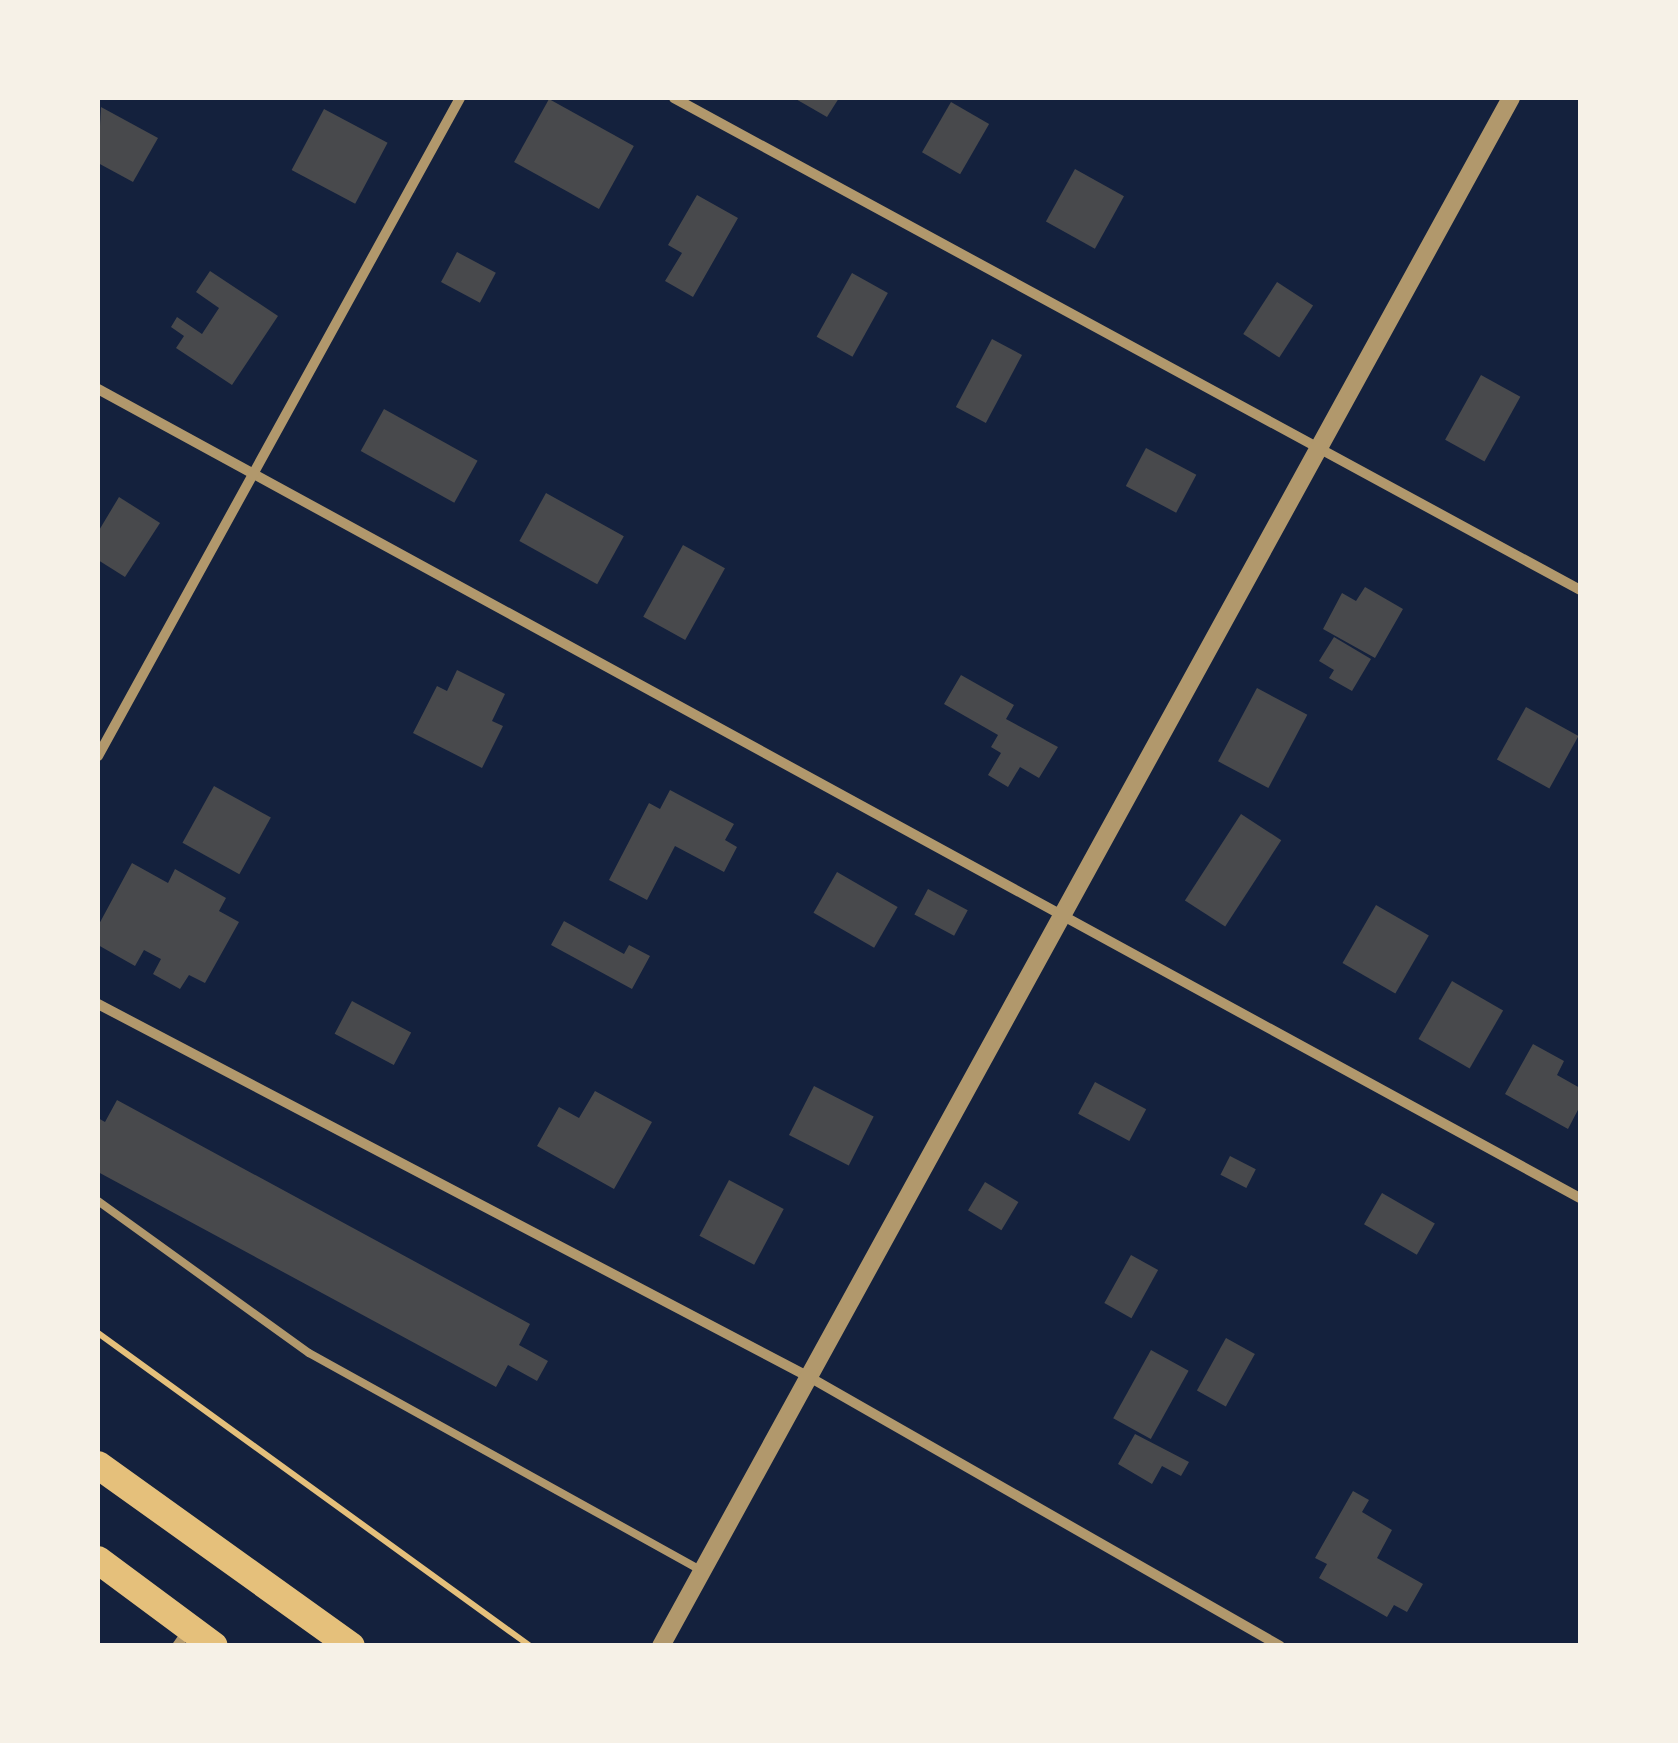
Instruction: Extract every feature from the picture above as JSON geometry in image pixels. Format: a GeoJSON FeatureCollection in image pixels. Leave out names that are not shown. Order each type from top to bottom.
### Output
{"type":"FeatureCollection","features":[{"type":"Feature","properties":{"kind":"highway"},"geometry":{"type":"LineString","coordinates":[[98,1465],[351,1646]]}},
{"type":"Feature","properties":{"kind":"highway"},"geometry":{"type":"LineString","coordinates":[[98,1560],[184,1637],[214,1646]]}},
{"type":"Feature","properties":{"kind":"street"},"geometry":{"type":"LineString","coordinates":[[98,756],[256,476],[460,98]]}},
{"type":"Feature","properties":{"kind":"street"},"geometry":{"type":"LineString","coordinates":[[674,98],[1580,590]]}},
{"type":"Feature","properties":{"kind":"street"},"geometry":{"type":"LineString","coordinates":[[661,1646],[1322,452],[1511,98]]}},
{"type":"Feature","properties":{"kind":"street"},"geometry":{"type":"LineString","coordinates":[[98,389],[1580,1198]]}},
{"type":"Feature","properties":{"kind":"street"},"geometry":{"type":"LineString","coordinates":[[98,1004],[811,1378],[1280,1646]]}},
{"type":"Feature","properties":{"kind":"lane"},"geometry":{"type":"LineString","coordinates":[[98,1201],[308,1353],[702,1572]]}},
{"type":"Feature","properties":{"kind":"path"},"geometry":{"type":"LineString","coordinates":[[98,1333],[530,1646]]}},
{"type":"Feature","properties":{"kind":"building"},"geometry":{"type":"Polygon","coordinates":[[[794,98],[839,98],[827,117],[794,98]]]}},
{"type":"Feature","properties":{"kind":"building"},"geometry":{"type":"Polygon","coordinates":[[[549,99],[634,146],[599,209],[514,162],[549,99]]]}},
{"type":"Feature","properties":{"kind":"building"},"geometry":{"type":"Polygon","coordinates":[[[951,102],[989,124],[960,174],[922,152],[951,102]]]}},
{"type":"Feature","properties":{"kind":"building"},"geometry":{"type":"Polygon","coordinates":[[[101,107],[158,138],[133,182],[98,163],[101,107]]]}},
{"type":"Feature","properties":{"kind":"building"},"geometry":{"type":"Polygon","coordinates":[[[324,109],[388,143],[355,204],[292,170],[324,109]]]}},
{"type":"Feature","properties":{"kind":"building"},"geometry":{"type":"Polygon","coordinates":[[[1075,169],[1124,196],[1095,249],[1046,221],[1075,169]]]}},
{"type":"Feature","properties":{"kind":"building"},"geometry":{"type":"Polygon","coordinates":[[[697,195],[738,218],[693,297],[665,281],[682,253],[668,245],[697,195]]]}},
{"type":"Feature","properties":{"kind":"building"},"geometry":{"type":"Polygon","coordinates":[[[457,252],[496,273],[480,303],[441,282],[457,252]]]}},
{"type":"Feature","properties":{"kind":"building"},"geometry":{"type":"Polygon","coordinates":[[[210,271],[278,316],[232,385],[176,348],[184,336],[171,327],[177,317],[202,334],[219,308],[196,292],[210,271]]]}},
{"type":"Feature","properties":{"kind":"building"},"geometry":{"type":"Polygon","coordinates":[[[852,273],[888,293],[852,357],[817,337],[852,273]]]}},
{"type":"Feature","properties":{"kind":"building"},"geometry":{"type":"Polygon","coordinates":[[[1277,282],[1313,305],[1279,357],[1243,334],[1277,282]]]}},
{"type":"Feature","properties":{"kind":"building"},"geometry":{"type":"Polygon","coordinates":[[[992,339],[1022,355],[986,423],[956,407],[992,339]]]}},
{"type":"Feature","properties":{"kind":"building"},"geometry":{"type":"Polygon","coordinates":[[[1481,375],[1520,397],[1484,462],[1445,440],[1481,375]]]}},
{"type":"Feature","properties":{"kind":"building"},"geometry":{"type":"Polygon","coordinates":[[[384,409],[478,461],[454,503],[361,451],[384,409]]]}},
{"type":"Feature","properties":{"kind":"building"},"geometry":{"type":"Polygon","coordinates":[[[1146,448],[1196,475],[1176,513],[1126,486],[1146,448]]]}},
{"type":"Feature","properties":{"kind":"building"},"geometry":{"type":"Polygon","coordinates":[[[546,493],[624,536],[597,584],[519,541],[546,493]]]}},
{"type":"Feature","properties":{"kind":"building"},"geometry":{"type":"Polygon","coordinates":[[[119,497],[160,523],[125,577],[98,560],[98,532],[119,497]]]}},
{"type":"Feature","properties":{"kind":"building"},"geometry":{"type":"Polygon","coordinates":[[[683,545],[725,568],[685,640],[643,617],[683,545]]]}},
{"type":"Feature","properties":{"kind":"building"},"geometry":{"type":"Polygon","coordinates":[[[1365,587],[1403,609],[1375,658],[1323,629],[1342,593],[1356,601],[1365,587]]]}},
{"type":"Feature","properties":{"kind":"building"},"geometry":{"type":"Polygon","coordinates":[[[1334,637],[1371,659],[1352,691],[1329,678],[1334,670],[1319,661],[1334,637]]]}},
{"type":"Feature","properties":{"kind":"building"},"geometry":{"type":"Polygon","coordinates":[[[457,670],[505,694],[492,721],[503,726],[482,768],[413,733],[437,686],[447,691],[457,670]]]}},
{"type":"Feature","properties":{"kind":"building"},"geometry":{"type":"Polygon","coordinates":[[[961,675],[1014,705],[1006,719],[1058,747],[1039,778],[1020,767],[1008,787],[988,775],[1001,753],[991,747],[998,735],[944,704],[961,675]]]}},
{"type":"Feature","properties":{"kind":"building"},"geometry":{"type":"Polygon","coordinates":[[[1257,688],[1307,715],[1268,788],[1218,761],[1257,688]]]}},
{"type":"Feature","properties":{"kind":"building"},"geometry":{"type":"Polygon","coordinates":[[[1526,707],[1578,736],[1549,789],[1497,759],[1526,707]]]}},
{"type":"Feature","properties":{"kind":"building"},"geometry":{"type":"Polygon","coordinates":[[[214,786],[271,818],[239,874],[182,843],[214,786]]]}},
{"type":"Feature","properties":{"kind":"building"},"geometry":{"type":"Polygon","coordinates":[[[670,790],[734,824],[725,840],[737,847],[724,872],[675,846],[647,900],[609,880],[649,803],[660,809],[670,790]]]}},
{"type":"Feature","properties":{"kind":"building"},"geometry":{"type":"Polygon","coordinates":[[[1241,814],[1281,840],[1225,927],[1185,900],[1241,814]]]}},
{"type":"Feature","properties":{"kind":"building"},"geometry":{"type":"Polygon","coordinates":[[[132,863],[168,883],[175,869],[226,898],[219,911],[239,922],[205,983],[189,975],[180,989],[153,974],[161,959],[144,950],[135,966],[98,945],[98,926],[132,863]]]}},
{"type":"Feature","properties":{"kind":"building"},"geometry":{"type":"Polygon","coordinates":[[[837,872],[898,907],[874,948],[814,913],[837,872]]]}},
{"type":"Feature","properties":{"kind":"building"},"geometry":{"type":"Polygon","coordinates":[[[928,889],[968,910],[954,936],[914,915],[928,889]]]}},
{"type":"Feature","properties":{"kind":"building"},"geometry":{"type":"Polygon","coordinates":[[[1376,905],[1429,935],[1395,994],[1342,963],[1376,905]]]}},
{"type":"Feature","properties":{"kind":"building"},"geometry":{"type":"Polygon","coordinates":[[[564,921],[624,954],[629,945],[650,956],[632,989],[551,945],[564,921]]]}},
{"type":"Feature","properties":{"kind":"building"},"geometry":{"type":"Polygon","coordinates":[[[1452,981],[1503,1010],[1470,1069],[1418,1039],[1452,981]]]}},
{"type":"Feature","properties":{"kind":"building"},"geometry":{"type":"Polygon","coordinates":[[[352,1001],[411,1032],[394,1065],[335,1034],[352,1001]]]}},
{"type":"Feature","properties":{"kind":"building"},"geometry":{"type":"Polygon","coordinates":[[[1533,1044],[1564,1061],[1557,1075],[1580,1088],[1580,1106],[1568,1129],[1505,1094],[1533,1044]]]}},
{"type":"Feature","properties":{"kind":"building"},"geometry":{"type":"Polygon","coordinates":[[[1095,1082],[1146,1109],[1129,1141],[1078,1114],[1095,1082]]]}},
{"type":"Feature","properties":{"kind":"building"},"geometry":{"type":"Polygon","coordinates":[[[814,1086],[874,1116],[849,1165],[789,1135],[814,1086]]]}},
{"type":"Feature","properties":{"kind":"building"},"geometry":{"type":"Polygon","coordinates":[[[595,1091],[652,1122],[614,1189],[537,1146],[559,1107],[579,1118],[595,1091]]]}},
{"type":"Feature","properties":{"kind":"building"},"geometry":{"type":"Polygon","coordinates":[[[117,1100],[530,1324],[519,1345],[548,1361],[537,1381],[508,1365],[496,1387],[98,1172],[98,1118],[105,1122],[117,1100]]]}},
{"type":"Feature","properties":{"kind":"building"},"geometry":{"type":"Polygon","coordinates":[[[1230,1156],[1256,1169],[1246,1188],[1220,1175],[1230,1156]]]}},
{"type":"Feature","properties":{"kind":"building"},"geometry":{"type":"Polygon","coordinates":[[[729,1180],[784,1209],[754,1265],[699,1236],[729,1180]]]}},
{"type":"Feature","properties":{"kind":"building"},"geometry":{"type":"Polygon","coordinates":[[[985,1182],[1018,1202],[1001,1230],[968,1210],[985,1182]]]}},
{"type":"Feature","properties":{"kind":"building"},"geometry":{"type":"Polygon","coordinates":[[[1382,1193],[1435,1224],[1417,1255],[1364,1224],[1382,1193]]]}},
{"type":"Feature","properties":{"kind":"building"},"geometry":{"type":"Polygon","coordinates":[[[1131,1255],[1158,1270],[1131,1318],[1104,1303],[1131,1255]]]}},
{"type":"Feature","properties":{"kind":"building"},"geometry":{"type":"Polygon","coordinates":[[[1226,1338],[1255,1354],[1226,1406],[1197,1390],[1226,1338]]]}},
{"type":"Feature","properties":{"kind":"building"},"geometry":{"type":"Polygon","coordinates":[[[1151,1350],[1189,1371],[1151,1439],[1113,1418],[1151,1350]]]}},
{"type":"Feature","properties":{"kind":"building"},"geometry":{"type":"Polygon","coordinates":[[[1135,1434],[1189,1462],[1181,1476],[1162,1466],[1152,1484],[1118,1464],[1135,1434]]]}},
{"type":"Feature","properties":{"kind":"building"},"geometry":{"type":"Polygon","coordinates":[[[1353,1491],[1369,1500],[1362,1512],[1392,1530],[1377,1558],[1423,1584],[1407,1612],[1394,1605],[1387,1617],[1319,1578],[1327,1564],[1315,1558],[1353,1491]]]}}]}
